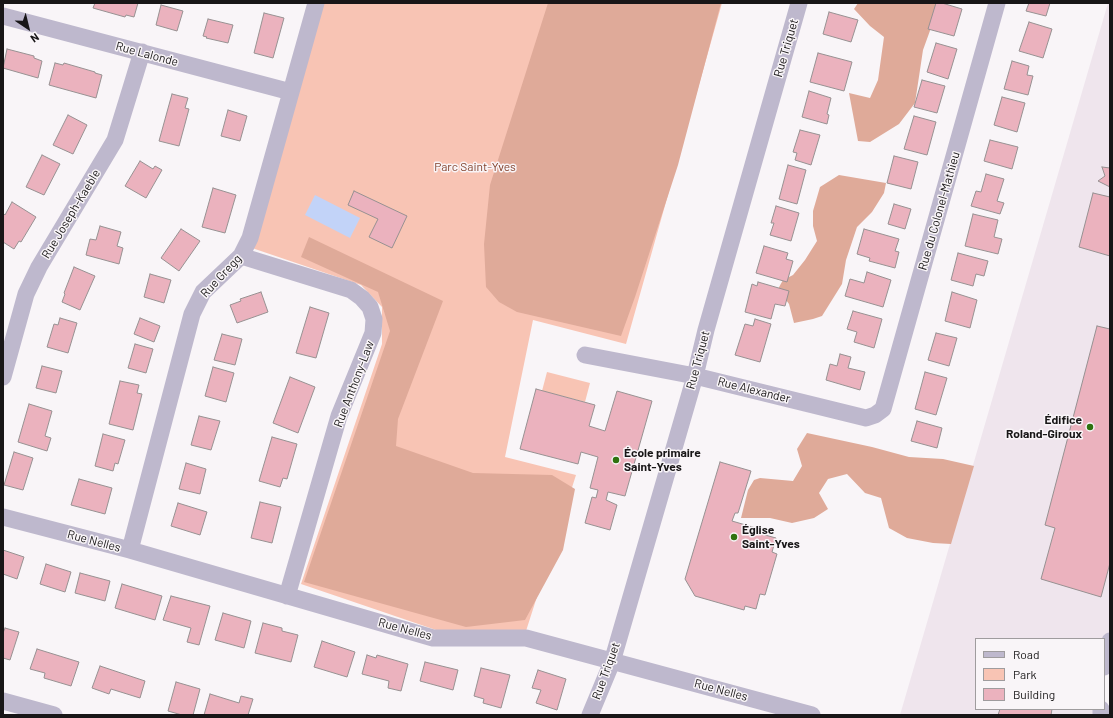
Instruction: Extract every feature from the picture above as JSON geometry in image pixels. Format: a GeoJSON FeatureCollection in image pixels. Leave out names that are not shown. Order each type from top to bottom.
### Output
{"type":"FeatureCollection","features":[{"type":"Feature","properties":{"kind":"street","name":"Rue Gregg"},"geometry":{"type":"LineString","coordinates":[[130,550],[192,314],[203,292],[241,256],[250,238],[316,3]]}},
{"type":"Feature","properties":{"kind":"street","name":"Rue Triquet"},"geometry":{"type":"LineString","coordinates":[[590,715],[612,662],[695,376],[706,330],[799,3]]}},
{"type":"Feature","properties":{"kind":"street","name":"Rue du Colonel-Mathieu"},"geometry":{"type":"LineString","coordinates":[[875,415],[883,409],[997,3]]}},
{"type":"Feature","properties":{"kind":"street","name":"Rue Lalonde"},"geometry":{"type":"LineString","coordinates":[[3,16],[291,92]]}},
{"type":"Feature","properties":{"kind":"street","name":"Rue Joseph-Kaeble"},"geometry":{"type":"LineString","coordinates":[[3,377],[26,294],[39,267],[115,140],[142,52]]}},
{"type":"Feature","properties":{"kind":"street","name":"Rue Anthony-Law"},"geometry":{"type":"LineString","coordinates":[[241,256],[351,290],[362,298],[370,307],[374,319],[373,333],[340,416],[287,596]]}},
{"type":"Feature","properties":{"kind":"street","name":"Rue Alexander"},"geometry":{"type":"LineString","coordinates":[[585,355],[695,376],[866,418],[875,415]]}},
{"type":"Feature","properties":{"kind":"street","name":"Rue Nelles"},"geometry":{"type":"LineString","coordinates":[[3,517],[130,550],[433,638],[526,638],[812,715]]}},
{"type":"Feature","properties":{"kind":"street"},"geometry":{"type":"LineString","coordinates":[[1105,663],[1110,641]]}},
{"type":"Feature","properties":{"kind":"street"},"geometry":{"type":"LineString","coordinates":[[3,701],[54,715]]}},
{"type":"Feature","properties":{"kind":"shaded area"},"geometry":{"type":"Polygon","coordinates":[[[548,3],[721,3],[678,165],[621,336],[517,312],[499,302],[486,287],[484,244],[490,185],[548,3]]]}},
{"type":"Feature","properties":{"kind":"shaded area"},"geometry":{"type":"Polygon","coordinates":[[[858,3],[940,3],[923,50],[915,103],[899,124],[870,142],[858,141],[849,93],[870,98],[878,80],[884,37],[870,26],[854,9],[858,3]]]}},
{"type":"Feature","properties":{"kind":"shaded area"},"geometry":{"type":"Polygon","coordinates":[[[1108,3],[1110,3],[1110,641],[1105,638],[975,638],[975,710],[1101,710],[1101,715],[900,715],[1108,3]]]}},
{"type":"Feature","properties":{"kind":"shaded area"},"geometry":{"type":"Polygon","coordinates":[[[839,175],[886,183],[884,193],[872,212],[857,227],[846,260],[842,284],[822,316],[794,323],[789,304],[778,289],[783,280],[793,275],[817,241],[813,226],[813,211],[820,187],[839,175]]]}},
{"type":"Feature","properties":{"kind":"shaded area"},"geometry":{"type":"Polygon","coordinates":[[[309,237],[443,301],[398,419],[396,446],[473,473],[552,475],[575,489],[563,550],[525,620],[466,627],[304,582],[390,331],[378,292],[301,257],[309,237]]]}},
{"type":"Feature","properties":{"kind":"shaded area"},"geometry":{"type":"Polygon","coordinates":[[[807,433],[872,447],[909,457],[943,459],[974,466],[951,544],[933,543],[907,538],[889,528],[881,498],[865,493],[847,474],[828,479],[819,493],[828,509],[814,518],[792,523],[770,518],[741,518],[748,490],[754,480],[760,478],[793,481],[802,466],[797,449],[807,433]]]}},
{"type":"Feature","properties":{"kind":"green space","name":"Parc Saint-Yves"},"geometry":{"type":"Polygon","coordinates":[[[320,3],[722,3],[626,344],[533,320],[505,457],[576,475],[526,631],[436,630],[301,584],[382,344],[382,307],[361,285],[252,248],[320,3]]]}},
{"type":"Feature","properties":{"kind":"green space"},"geometry":{"type":"Polygon","coordinates":[[[547,372],[590,383],[585,402],[542,391],[547,372]]]}},
{"type":"Feature","properties":{"kind":"water"},"geometry":{"type":"Polygon","coordinates":[[[315,195],[360,218],[350,238],[305,215],[315,195]]]}},
{"type":"Feature","properties":{"kind":"building"},"geometry":{"type":"Polygon","coordinates":[[[95,3],[138,3],[134,17],[126,15],[125,17],[93,8],[95,3]]]}},
{"type":"Feature","properties":{"kind":"building"},"geometry":{"type":"Polygon","coordinates":[[[936,3],[942,3],[962,9],[954,36],[928,29],[936,3]]]}},
{"type":"Feature","properties":{"kind":"building"},"geometry":{"type":"Polygon","coordinates":[[[1029,3],[1050,3],[1046,16],[1026,11],[1029,3]]]}},
{"type":"Feature","properties":{"kind":"building"},"geometry":{"type":"Polygon","coordinates":[[[161,5],[183,11],[177,31],[156,25],[161,5]]]}},
{"type":"Feature","properties":{"kind":"building"},"geometry":{"type":"Polygon","coordinates":[[[829,12],[858,20],[851,42],[823,34],[829,12]]]}},
{"type":"Feature","properties":{"kind":"building"},"geometry":{"type":"Polygon","coordinates":[[[264,13],[284,18],[273,58],[254,53],[264,13]]]}},
{"type":"Feature","properties":{"kind":"building"},"geometry":{"type":"Polygon","coordinates":[[[208,19],[233,25],[228,43],[203,36],[208,19]]]}},
{"type":"Feature","properties":{"kind":"building"},"geometry":{"type":"Polygon","coordinates":[[[1029,22],[1052,29],[1043,58],[1019,51],[1029,22]]]}},
{"type":"Feature","properties":{"kind":"building"},"geometry":{"type":"Polygon","coordinates":[[[936,43],[957,49],[948,79],[927,72],[936,43]]]}},
{"type":"Feature","properties":{"kind":"building"},"geometry":{"type":"Polygon","coordinates":[[[7,49],[34,56],[34,58],[42,61],[38,78],[3,68],[7,49]]]}},
{"type":"Feature","properties":{"kind":"building"},"geometry":{"type":"Polygon","coordinates":[[[818,53],[852,62],[844,91],[810,82],[818,53]]]}},
{"type":"Feature","properties":{"kind":"building"},"geometry":{"type":"Polygon","coordinates":[[[1012,61],[1029,66],[1027,75],[1033,76],[1028,95],[1004,89],[1012,61]]]}},
{"type":"Feature","properties":{"kind":"building"},"geometry":{"type":"Polygon","coordinates":[[[55,63],[63,65],[64,63],[102,75],[96,98],[49,85],[55,63]]]}},
{"type":"Feature","properties":{"kind":"building"},"geometry":{"type":"Polygon","coordinates":[[[922,80],[945,86],[937,113],[914,107],[922,80]]]}},
{"type":"Feature","properties":{"kind":"building"},"geometry":{"type":"Polygon","coordinates":[[[809,91],[831,98],[827,114],[829,115],[827,124],[802,117],[809,91]]]}},
{"type":"Feature","properties":{"kind":"building"},"geometry":{"type":"Polygon","coordinates":[[[172,94],[188,98],[185,108],[189,109],[179,146],[159,141],[172,94]]]}},
{"type":"Feature","properties":{"kind":"building"},"geometry":{"type":"Polygon","coordinates":[[[1002,97],[1025,103],[1017,132],[994,125],[1002,97]]]}},
{"type":"Feature","properties":{"kind":"building"},"geometry":{"type":"Polygon","coordinates":[[[228,110],[247,116],[240,141],[221,136],[228,110]]]}},
{"type":"Feature","properties":{"kind":"building"},"geometry":{"type":"Polygon","coordinates":[[[68,115],[87,125],[73,154],[53,145],[68,115]]]}},
{"type":"Feature","properties":{"kind":"building"},"geometry":{"type":"Polygon","coordinates":[[[914,116],[936,122],[927,155],[904,149],[914,116]]]}},
{"type":"Feature","properties":{"kind":"building"},"geometry":{"type":"Polygon","coordinates":[[[800,130],[820,135],[811,165],[795,160],[797,153],[793,152],[800,130]]]}},
{"type":"Feature","properties":{"kind":"building"},"geometry":{"type":"Polygon","coordinates":[[[990,140],[1018,147],[1012,169],[984,161],[990,140]]]}},
{"type":"Feature","properties":{"kind":"building"},"geometry":{"type":"Polygon","coordinates":[[[42,155],[60,164],[44,195],[26,187],[42,155]]]}},
{"type":"Feature","properties":{"kind":"building"},"geometry":{"type":"Polygon","coordinates":[[[894,156],[918,162],[911,189],[887,183],[894,156]]]}},
{"type":"Feature","properties":{"kind":"building"},"geometry":{"type":"Polygon","coordinates":[[[140,161],[153,169],[155,166],[162,170],[146,198],[125,186],[140,161]]]}},
{"type":"Feature","properties":{"kind":"building"},"geometry":{"type":"Polygon","coordinates":[[[788,165],[806,170],[797,204],[779,199],[788,165]]]}},
{"type":"Feature","properties":{"kind":"building"},"geometry":{"type":"Polygon","coordinates":[[[1102,167],[1110,168],[1110,187],[1098,181],[1105,176],[1102,167]]]}},
{"type":"Feature","properties":{"kind":"building"},"geometry":{"type":"Polygon","coordinates":[[[986,174],[1004,179],[997,201],[1004,203],[1000,214],[971,206],[976,191],[981,192],[986,174]]]}},
{"type":"Feature","properties":{"kind":"building"},"geometry":{"type":"Polygon","coordinates":[[[213,188],[236,195],[225,233],[202,227],[213,188]]]}},
{"type":"Feature","properties":{"kind":"building"},"geometry":{"type":"Polygon","coordinates":[[[354,191],[407,216],[392,248],[369,237],[378,219],[348,205],[354,191]]]}},
{"type":"Feature","properties":{"kind":"building"},"geometry":{"type":"Polygon","coordinates":[[[1093,193],[1110,197],[1110,256],[1079,247],[1093,193]]]}},
{"type":"Feature","properties":{"kind":"building"},"geometry":{"type":"Polygon","coordinates":[[[12,202],[36,217],[21,242],[19,241],[14,249],[3,242],[3,213],[5,215],[12,202]]]}},
{"type":"Feature","properties":{"kind":"building"},"geometry":{"type":"Polygon","coordinates":[[[894,204],[911,209],[905,229],[888,224],[894,204]]]}},
{"type":"Feature","properties":{"kind":"building"},"geometry":{"type":"Polygon","coordinates":[[[776,206],[799,213],[791,241],[770,235],[774,223],[771,223],[776,206]]]}},
{"type":"Feature","properties":{"kind":"building"},"geometry":{"type":"Polygon","coordinates":[[[973,214],[998,220],[994,237],[1002,239],[998,254],[965,246],[973,214]]]}},
{"type":"Feature","properties":{"kind":"building"},"geometry":{"type":"Polygon","coordinates":[[[100,226],[121,232],[117,246],[123,248],[119,264],[86,255],[90,239],[96,240],[100,226]]]}},
{"type":"Feature","properties":{"kind":"building"},"geometry":{"type":"Polygon","coordinates":[[[181,229],[200,241],[179,271],[161,258],[181,229]]]}},
{"type":"Feature","properties":{"kind":"building"},"geometry":{"type":"Polygon","coordinates":[[[864,229],[899,239],[895,251],[899,252],[895,268],[869,261],[870,258],[857,254],[864,229]]]}},
{"type":"Feature","properties":{"kind":"building"},"geometry":{"type":"Polygon","coordinates":[[[764,246],[788,253],[786,259],[793,261],[787,282],[756,273],[764,246]]]}},
{"type":"Feature","properties":{"kind":"building"},"geometry":{"type":"Polygon","coordinates":[[[958,253],[988,261],[984,276],[976,274],[973,286],[951,280],[958,253]]]}},
{"type":"Feature","properties":{"kind":"building"},"geometry":{"type":"Polygon","coordinates":[[[74,267],[95,276],[80,310],[62,302],[74,267]]]}},
{"type":"Feature","properties":{"kind":"building"},"geometry":{"type":"Polygon","coordinates":[[[867,272],[891,280],[883,307],[845,296],[850,279],[864,283],[867,272]]]}},
{"type":"Feature","properties":{"kind":"building"},"geometry":{"type":"Polygon","coordinates":[[[150,274],[171,280],[164,303],[144,297],[150,274]]]}},
{"type":"Feature","properties":{"kind":"building"},"geometry":{"type":"Polygon","coordinates":[[[758,282],[789,291],[785,306],[775,304],[771,319],[745,312],[752,284],[757,286],[758,282]]]}},
{"type":"Feature","properties":{"kind":"building"},"geometry":{"type":"Polygon","coordinates":[[[261,292],[268,312],[237,323],[230,305],[241,301],[240,299],[261,292]]]}},
{"type":"Feature","properties":{"kind":"building"},"geometry":{"type":"Polygon","coordinates":[[[952,292],[977,300],[970,328],[945,321],[952,292]]]}},
{"type":"Feature","properties":{"kind":"building"},"geometry":{"type":"Polygon","coordinates":[[[310,307],[329,313],[316,358],[296,353],[310,307]]]}},
{"type":"Feature","properties":{"kind":"building"},"geometry":{"type":"Polygon","coordinates":[[[853,311],[882,319],[874,348],[854,342],[857,332],[847,329],[853,311]]]}},
{"type":"Feature","properties":{"kind":"building"},"geometry":{"type":"Polygon","coordinates":[[[60,318],[77,323],[68,353],[47,347],[54,324],[58,325],[60,318]]]}},
{"type":"Feature","properties":{"kind":"building"},"geometry":{"type":"Polygon","coordinates":[[[140,318],[160,326],[154,342],[134,334],[140,318]]]}},
{"type":"Feature","properties":{"kind":"building"},"geometry":{"type":"Polygon","coordinates":[[[755,319],[771,324],[760,362],[735,355],[745,324],[753,326],[755,319]]]}},
{"type":"Feature","properties":{"kind":"building","name":"Édifice Roland-Giroux"},"geometry":{"type":"Polygon","coordinates":[[[1097,326],[1110,329],[1110,563],[1101,597],[1041,579],[1055,528],[1045,525],[1097,326]]]}},
{"type":"Feature","properties":{"kind":"building"},"geometry":{"type":"Polygon","coordinates":[[[936,333],[957,338],[949,366],[928,360],[936,333]]]}},
{"type":"Feature","properties":{"kind":"building"},"geometry":{"type":"Polygon","coordinates":[[[222,334],[242,339],[235,365],[214,360],[222,334]]]}},
{"type":"Feature","properties":{"kind":"building"},"geometry":{"type":"Polygon","coordinates":[[[135,344],[153,349],[146,373],[128,368],[135,344]]]}},
{"type":"Feature","properties":{"kind":"building"},"geometry":{"type":"Polygon","coordinates":[[[840,354],[851,357],[848,368],[865,372],[860,390],[826,380],[830,364],[837,366],[840,354]]]}},
{"type":"Feature","properties":{"kind":"building"},"geometry":{"type":"Polygon","coordinates":[[[42,366],[62,371],[56,393],[36,388],[42,366]]]}},
{"type":"Feature","properties":{"kind":"building"},"geometry":{"type":"Polygon","coordinates":[[[213,367],[234,373],[226,402],[205,396],[213,367]]]}},
{"type":"Feature","properties":{"kind":"building"},"geometry":{"type":"Polygon","coordinates":[[[925,372],[947,378],[936,415],[915,409],[925,372]]]}},
{"type":"Feature","properties":{"kind":"building"},"geometry":{"type":"Polygon","coordinates":[[[290,377],[315,387],[298,433],[273,423],[290,377]]]}},
{"type":"Feature","properties":{"kind":"building"},"geometry":{"type":"Polygon","coordinates":[[[120,381],[139,385],[137,393],[142,394],[133,430],[109,424],[120,381]]]}},
{"type":"Feature","properties":{"kind":"building","name":"École primaire Saint-Yves"},"geometry":{"type":"Polygon","coordinates":[[[536,389],[595,405],[589,426],[605,431],[617,391],[652,401],[625,496],[608,492],[606,500],[617,505],[610,530],[585,523],[592,497],[596,498],[598,490],[590,488],[598,457],[581,452],[578,464],[520,449],[536,389]]]}},
{"type":"Feature","properties":{"kind":"building"},"geometry":{"type":"Polygon","coordinates":[[[29,404],[52,411],[45,436],[51,438],[47,451],[18,442],[29,404]]]}},
{"type":"Feature","properties":{"kind":"building"},"geometry":{"type":"Polygon","coordinates":[[[199,416],[220,421],[211,450],[191,445],[199,416]]]}},
{"type":"Feature","properties":{"kind":"building"},"geometry":{"type":"Polygon","coordinates":[[[917,421],[942,428],[937,448],[911,441],[917,421]]]}},
{"type":"Feature","properties":{"kind":"building"},"geometry":{"type":"Polygon","coordinates":[[[103,434],[125,440],[118,464],[115,463],[113,471],[95,466],[103,434]]]}},
{"type":"Feature","properties":{"kind":"building"},"geometry":{"type":"Polygon","coordinates":[[[272,437],[297,444],[287,479],[283,478],[280,487],[259,481],[272,437]]]}},
{"type":"Feature","properties":{"kind":"building"},"geometry":{"type":"Polygon","coordinates":[[[14,452],[33,458],[23,490],[4,485],[14,452]]]}},
{"type":"Feature","properties":{"kind":"building","name":"Église Saint-Yves"},"geometry":{"type":"Polygon","coordinates":[[[720,462],[751,471],[738,513],[735,513],[732,521],[766,531],[765,535],[776,538],[772,552],[777,554],[765,595],[760,594],[756,609],[745,606],[744,610],[695,596],[685,579],[720,462]]]}},
{"type":"Feature","properties":{"kind":"building"},"geometry":{"type":"Polygon","coordinates":[[[186,463],[206,469],[200,494],[179,489],[186,463]]]}},
{"type":"Feature","properties":{"kind":"building"},"geometry":{"type":"Polygon","coordinates":[[[79,479],[112,488],[105,514],[71,505],[79,479]]]}},
{"type":"Feature","properties":{"kind":"building"},"geometry":{"type":"Polygon","coordinates":[[[260,502],[281,507],[272,543],[251,538],[260,502]]]}},
{"type":"Feature","properties":{"kind":"building"},"geometry":{"type":"Polygon","coordinates":[[[178,503],[207,512],[200,535],[171,526],[178,503]]]}},
{"type":"Feature","properties":{"kind":"building"},"geometry":{"type":"Polygon","coordinates":[[[3,550],[24,557],[17,579],[3,574],[3,550]]]}},
{"type":"Feature","properties":{"kind":"building"},"geometry":{"type":"Polygon","coordinates":[[[46,564],[71,572],[65,592],[40,584],[46,564]]]}},
{"type":"Feature","properties":{"kind":"building"},"geometry":{"type":"Polygon","coordinates":[[[80,573],[110,581],[105,601],[75,593],[80,573]]]}},
{"type":"Feature","properties":{"kind":"building"},"geometry":{"type":"Polygon","coordinates":[[[122,584],[162,596],[155,620],[115,608],[122,584]]]}},
{"type":"Feature","properties":{"kind":"building"},"geometry":{"type":"Polygon","coordinates":[[[171,596],[210,606],[199,645],[187,642],[191,628],[163,620],[171,596]]]}},
{"type":"Feature","properties":{"kind":"building"},"geometry":{"type":"Polygon","coordinates":[[[223,613],[251,621],[244,648],[215,640],[223,613]]]}},
{"type":"Feature","properties":{"kind":"building"},"geometry":{"type":"Polygon","coordinates":[[[263,623],[282,628],[282,631],[298,635],[291,662],[255,653],[263,623]]]}},
{"type":"Feature","properties":{"kind":"building"},"geometry":{"type":"Polygon","coordinates":[[[5,628],[19,632],[10,660],[3,658],[3,633],[5,628]]]}},
{"type":"Feature","properties":{"kind":"building"},"geometry":{"type":"Polygon","coordinates":[[[322,641],[355,652],[347,677],[314,667],[322,641]]]}},
{"type":"Feature","properties":{"kind":"building"},"geometry":{"type":"Polygon","coordinates":[[[37,649],[79,662],[71,686],[44,678],[45,673],[30,669],[37,649]]]}},
{"type":"Feature","properties":{"kind":"building"},"geometry":{"type":"Polygon","coordinates":[[[367,655],[376,658],[377,655],[408,664],[401,691],[388,688],[389,681],[362,674],[367,655]]]}},
{"type":"Feature","properties":{"kind":"building"},"geometry":{"type":"Polygon","coordinates":[[[425,662],[458,670],[453,690],[420,681],[425,662]]]}},
{"type":"Feature","properties":{"kind":"building"},"geometry":{"type":"Polygon","coordinates":[[[100,666],[145,681],[140,698],[111,689],[109,694],[92,688],[100,666]]]}},
{"type":"Feature","properties":{"kind":"building"},"geometry":{"type":"Polygon","coordinates":[[[481,668],[510,675],[501,708],[483,703],[484,699],[474,696],[481,668]]]}},
{"type":"Feature","properties":{"kind":"building"},"geometry":{"type":"Polygon","coordinates":[[[538,670],[566,679],[557,710],[536,703],[541,690],[532,688],[538,670]]]}},
{"type":"Feature","properties":{"kind":"building"},"geometry":{"type":"Polygon","coordinates":[[[176,682],[200,689],[193,715],[182,715],[168,711],[176,682]]]}},
{"type":"Feature","properties":{"kind":"building"},"geometry":{"type":"Polygon","coordinates":[[[210,694],[239,703],[241,696],[253,699],[248,715],[204,715],[210,694]]]}},
{"type":"Feature","properties":{"kind":"building"},"geometry":{"type":"Polygon","coordinates":[[[1000,710],[1052,710],[1051,715],[998,715],[1000,710]]]}},
{"type":"Feature","properties":{"kind":"place","name":"Édifice Roland-Giroux"},"geometry":{"type":"Point","coordinates":[1090,427]}},
{"type":"Feature","properties":{"kind":"place","name":"École primaire Saint-Yves"},"geometry":{"type":"Point","coordinates":[616,460]}},
{"type":"Feature","properties":{"kind":"place","name":"Église Saint-Yves"},"geometry":{"type":"Point","coordinates":[734,537]}}]}
